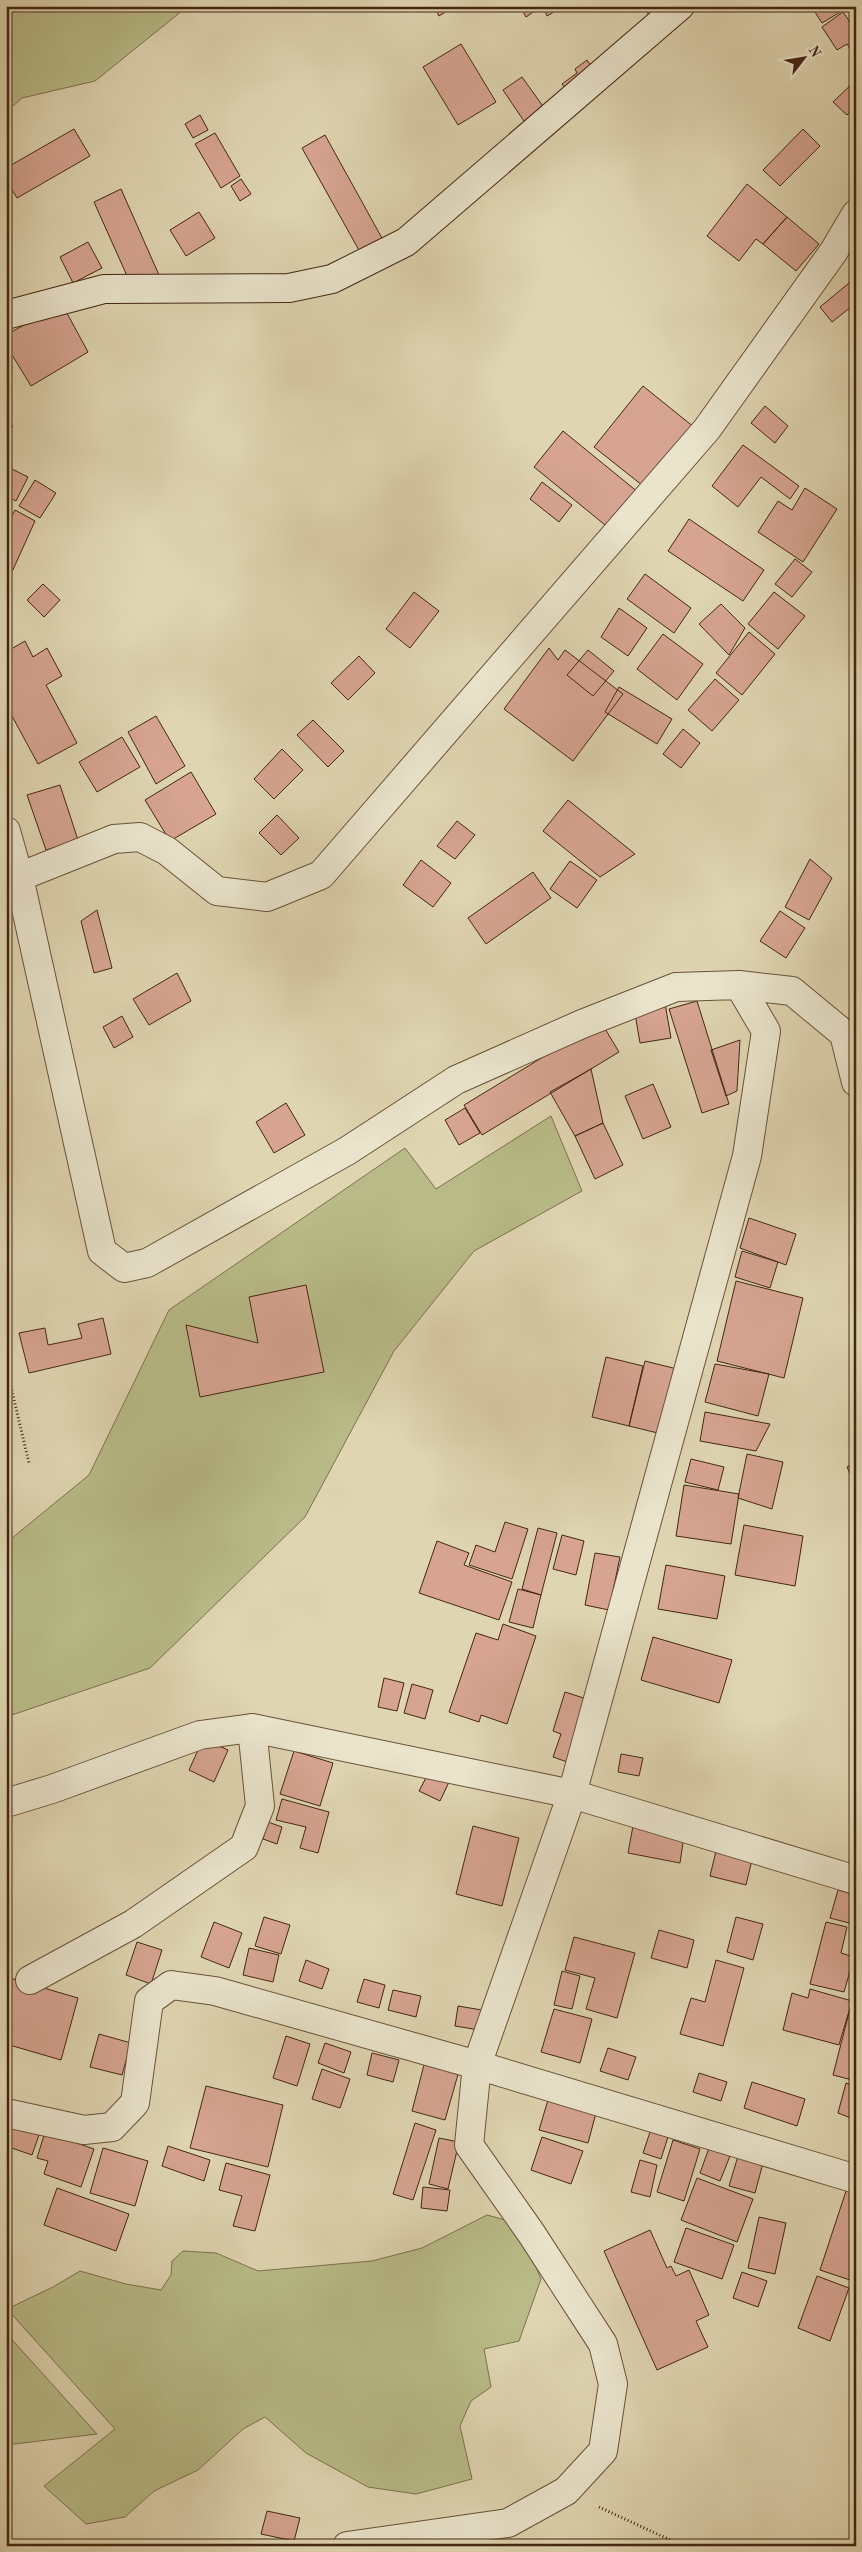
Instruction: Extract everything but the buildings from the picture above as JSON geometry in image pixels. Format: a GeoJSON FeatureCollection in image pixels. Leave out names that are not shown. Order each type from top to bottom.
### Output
{"type":"FeatureCollection","features":[{"type":"Feature","properties":{"kind":"street"},"geometry":{"type":"LineString","coordinates":[[6,315],[104,289],[289,288],[332,280],[406,242],[680,6]]}},
{"type":"Feature","properties":{"kind":"street"},"geometry":{"type":"LineString","coordinates":[[19,877],[114,839],[140,838],[167,851],[217,891],[267,897],[321,875],[707,430],[834,251],[856,214]]}},
{"type":"Feature","properties":{"kind":"street"},"geometry":{"type":"LineString","coordinates":[[6,831],[19,877],[102,1251],[124,1268],[147,1263],[347,1151],[456,1080],[582,1024],[676,987],[739,985],[792,990],[844,1034],[856,1082]]}},
{"type":"Feature","properties":{"kind":"street"},"geometry":{"type":"LineString","coordinates":[[347,2546],[508,2523],[566,2491],[603,2451],[613,2384],[603,2344],[531,2233],[468,2145],[477,2065],[572,1794],[748,1156],[766,1031],[739,985]]}},
{"type":"Feature","properties":{"kind":"street"},"geometry":{"type":"LineString","coordinates":[[30,1980],[133,1924],[244,1847],[260,1806],[252,1728]]}},
{"type":"Feature","properties":{"kind":"street"},"geometry":{"type":"LineString","coordinates":[[6,1803],[52,1789],[200,1735],[252,1728],[572,1794],[856,1880]]}},
{"type":"Feature","properties":{"kind":"street"},"geometry":{"type":"LineString","coordinates":[[6,2112],[84,2130],[112,2127],[135,2103],[149,2001],[171,1985],[215,1991],[477,2065],[856,2179]]}},
{"type":"Feature","properties":{"kind":"path"},"geometry":{"type":"LineString","coordinates":[[6,1366],[29,1463]]}},
{"type":"Feature","properties":{"kind":"path"},"geometry":{"type":"LineString","coordinates":[[566,2491],[683,2546]]}},
{"type":"Feature","properties":{"kind":"green space"},"geometry":{"type":"Polygon","coordinates":[[[6,6],[188,6],[95,81],[22,98],[6,112],[6,6]]]}},
{"type":"Feature","properties":{"kind":"green space"},"geometry":{"type":"Polygon","coordinates":[[[551,1116],[582,1191],[474,1251],[394,1351],[305,1517],[150,1668],[6,1717],[6,1543],[89,1475],[169,1310],[405,1148],[436,1189],[551,1116]]]}},
{"type":"Feature","properties":{"kind":"green space"},"geometry":{"type":"Polygon","coordinates":[[[487,2215],[509,2221],[528,2248],[541,2279],[519,2341],[484,2349],[491,2387],[471,2401],[460,2426],[472,2479],[416,2494],[368,2487],[306,2453],[265,2417],[243,2429],[198,2470],[154,2491],[125,2517],[86,2524],[44,2486],[115,2429],[7,2309],[53,2287],[80,2271],[126,2284],[161,2290],[171,2275],[172,2261],[183,2251],[216,2253],[258,2271],[372,2261],[422,2248],[487,2215]]]}},
{"type":"Feature","properties":{"kind":"green space"},"geometry":{"type":"Polygon","coordinates":[[[6,2333],[97,2434],[6,2445],[6,2333]]]}}]}
